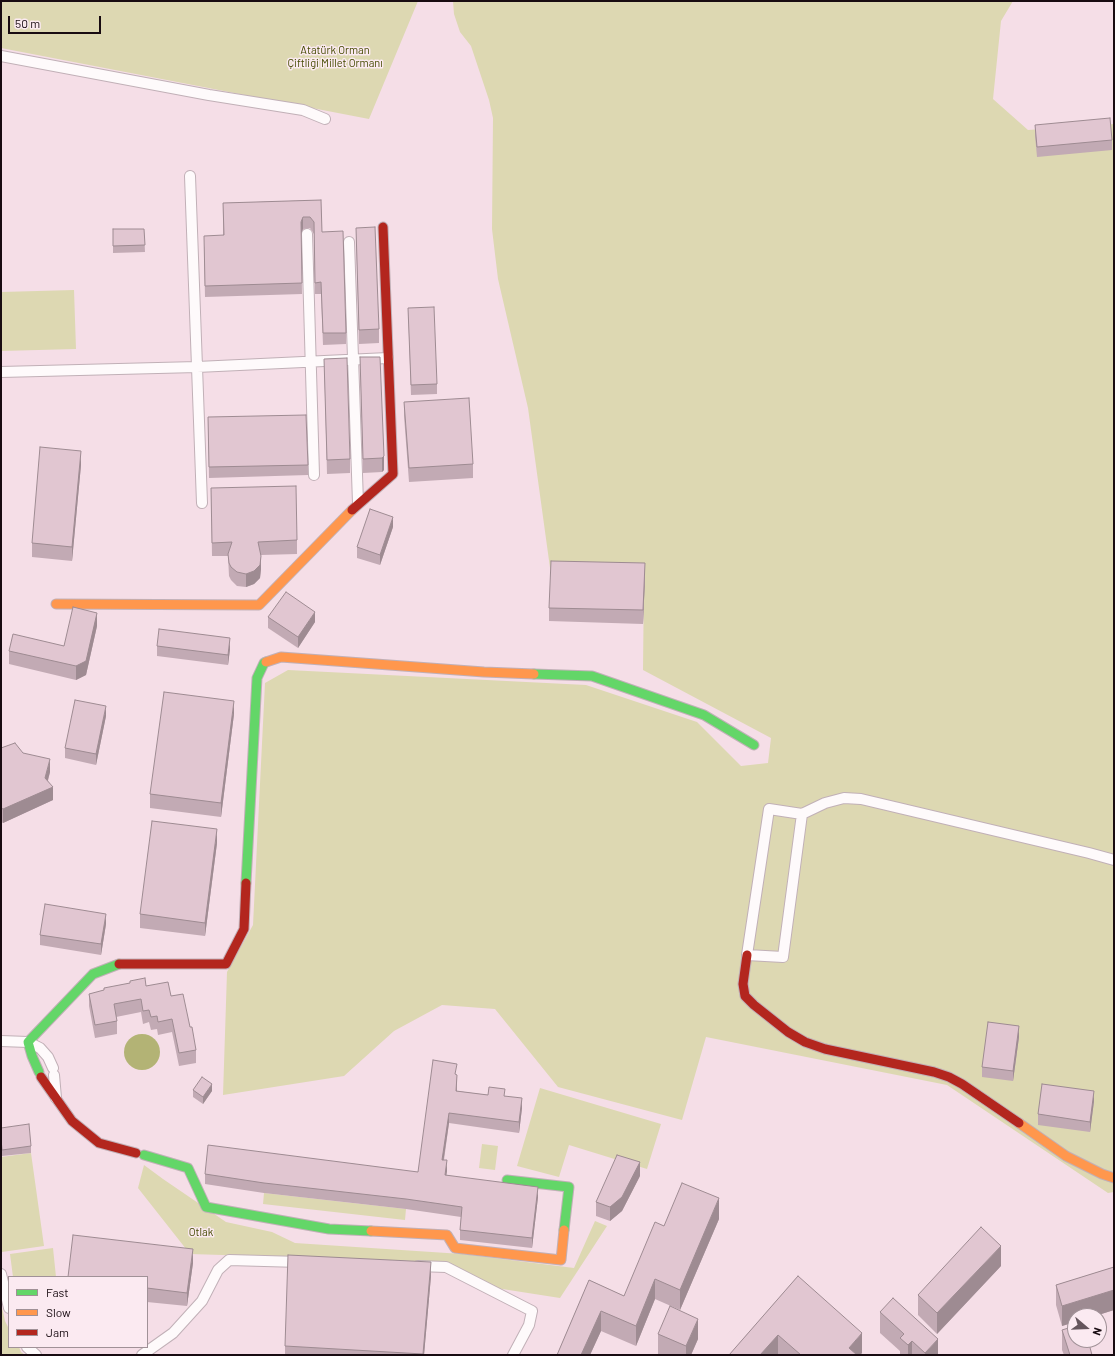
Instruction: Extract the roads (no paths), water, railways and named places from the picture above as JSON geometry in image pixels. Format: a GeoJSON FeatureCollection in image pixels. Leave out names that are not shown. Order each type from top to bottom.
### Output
{"type":"FeatureCollection","features":[{"type":"Feature","properties":{"kind":"street"},"geometry":{"type":"LineString","coordinates":[[1,56],[209,95],[303,110],[325,119]]}},
{"type":"Feature","properties":{"kind":"street"},"geometry":{"type":"LineString","coordinates":[[190,176],[197,367],[203,421],[202,503]]}},
{"type":"Feature","properties":{"kind":"street"},"geometry":{"type":"LineString","coordinates":[[56,604],[259,605],[358,503],[393,474],[383,227]]}},
{"type":"Feature","properties":{"kind":"street"},"geometry":{"type":"LineString","coordinates":[[307,234],[311,361],[309,419],[314,475]]}},
{"type":"Feature","properties":{"kind":"street"},"geometry":{"type":"LineString","coordinates":[[349,242],[358,503]]}},
{"type":"Feature","properties":{"kind":"street"},"geometry":{"type":"LineString","coordinates":[[1,372],[197,367],[388,358]]}},
{"type":"Feature","properties":{"kind":"street"},"geometry":{"type":"LineString","coordinates":[[28,1042],[93,974],[118,964],[226,964],[244,929],[256,678],[264,663],[281,657],[484,672],[592,676],[704,714],[754,745]]}},
{"type":"Feature","properties":{"kind":"street"},"geometry":{"type":"LineString","coordinates":[[1114,860],[861,799],[844,798],[825,803],[802,814],[769,809],[746,955],[743,984],[746,996],[754,1005],[788,1032],[805,1042],[825,1049],[934,1072],[949,1077],[962,1084],[1066,1156],[1102,1174],[1114,1178]]}},
{"type":"Feature","properties":{"kind":"street"},"geometry":{"type":"LineString","coordinates":[[746,955],[783,958],[802,814]]}},
{"type":"Feature","properties":{"kind":"street"},"geometry":{"type":"LineString","coordinates":[[1,1041],[28,1042],[40,1048],[48,1057],[53,1072],[56,1098]]}},
{"type":"Feature","properties":{"kind":"street"},"geometry":{"type":"LineString","coordinates":[[28,1042],[40,1075],[72,1122],[99,1143],[188,1168],[206,1207],[329,1229],[447,1235],[455,1248],[561,1260],[569,1187],[507,1180]]}},
{"type":"Feature","properties":{"kind":"street"},"geometry":{"type":"LineString","coordinates":[[142,1355],[173,1333],[202,1301],[218,1270],[229,1260],[306,1262]]}},
{"type":"Feature","properties":{"kind":"street"},"geometry":{"type":"LineString","coordinates":[[407,1266],[446,1267],[532,1311],[529,1325],[513,1355]]}},
{"type":"Feature","properties":{"kind":"street"},"geometry":{"type":"LineString","coordinates":[[1,1274],[8,1304]]}},
{"type":"Feature","properties":{"kind":"street"},"geometry":{"type":"LineString","coordinates":[[28,1348],[36,1355]]}},
{"type":"Feature","properties":{"kind":"park label","name":"Atatürk Orman Çiftliği Millet Ormanı"},"geometry":{"type":"Point","coordinates":[335,56]}},
{"type":"Feature","properties":{"kind":"park label","name":"Otlak"},"geometry":{"type":"Point","coordinates":[201,1232]}}]}
